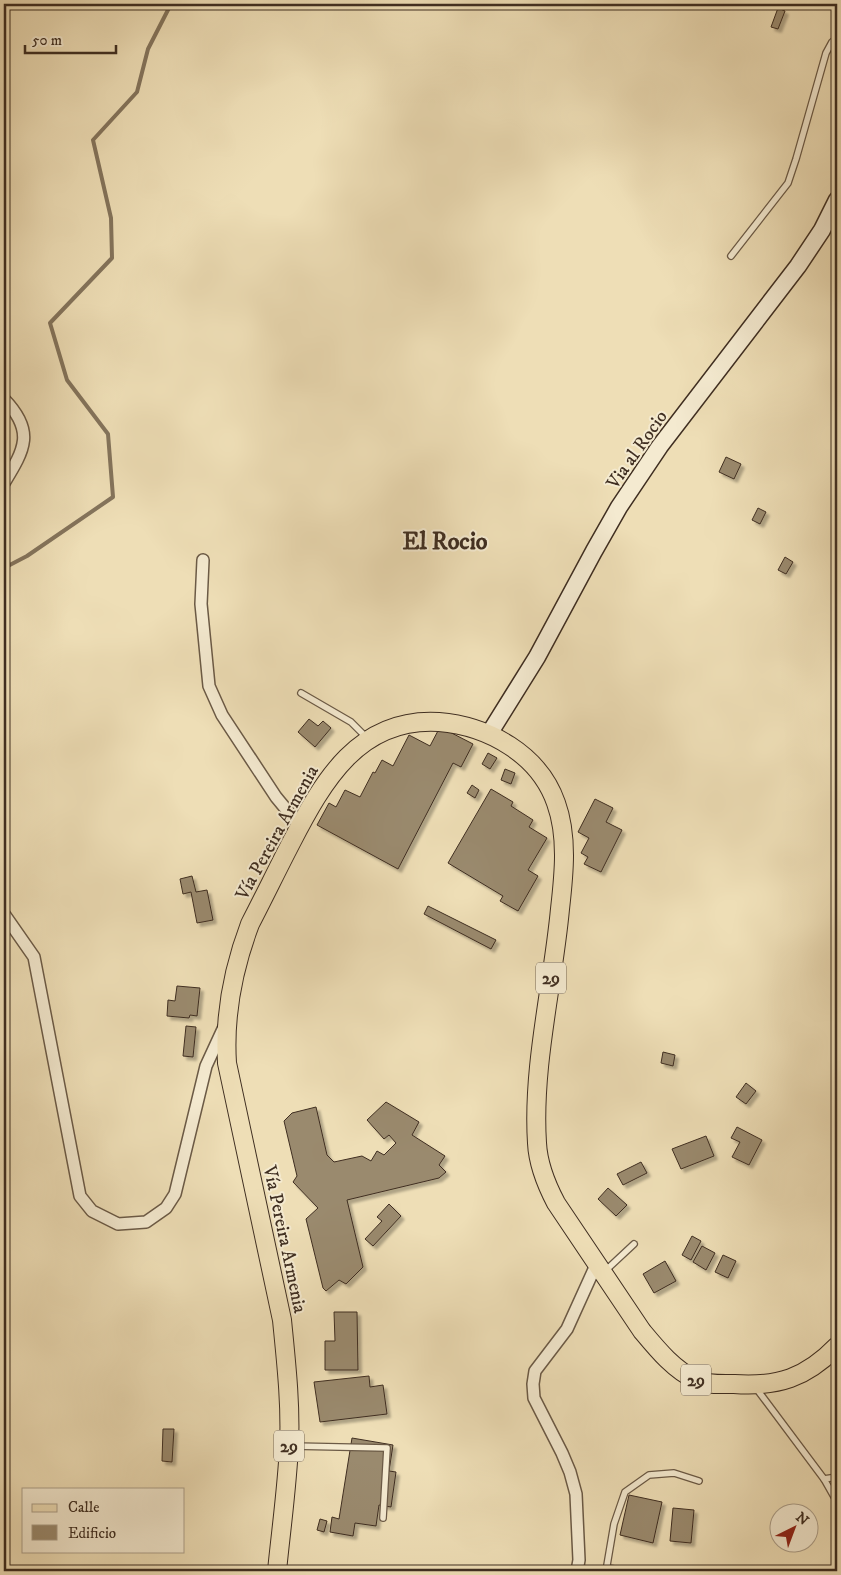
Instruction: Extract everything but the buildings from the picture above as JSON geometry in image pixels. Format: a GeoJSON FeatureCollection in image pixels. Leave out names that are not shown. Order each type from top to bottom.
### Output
{"type":"FeatureCollection","features":[{"type":"Feature","properties":{"kind":"main road","name":"Via al Rocio"},"geometry":{"type":"LineString","coordinates":[[489,734],[533,664],[620,507],[660,446],[798,266],[822,230],[837,200]]}},
{"type":"Feature","properties":{"kind":"main road","name":"Vía Pereira Armenia"},"geometry":{"type":"LineString","coordinates":[[277,1571],[289,1446],[288,1393],[282,1320],[227,1063],[226,1021],[231,987],[245,937],[300,826],[332,772],[352,752],[391,728],[411,723],[432,722],[470,727],[489,734],[518,751],[548,785],[556,802],[561,822],[564,875],[536,1107],[539,1160],[549,1189],[560,1210],[654,1346],[681,1370],[697,1380],[716,1384],[754,1386],[796,1377],[816,1365],[837,1346]]}},
{"type":"Feature","properties":{"kind":"street"},"geometry":{"type":"LineString","coordinates":[[4,399],[14,410],[23,426],[24,440],[17,462],[4,483]]}},
{"type":"Feature","properties":{"kind":"street"},"geometry":{"type":"LineString","coordinates":[[203,560],[201,604],[209,686],[227,723],[276,797],[300,826]]}},
{"type":"Feature","properties":{"kind":"street"},"geometry":{"type":"LineString","coordinates":[[4,914],[34,957],[80,1196],[92,1211],[118,1224],[146,1222],[166,1208],[175,1194],[206,1066],[226,1021]]}},
{"type":"Feature","properties":{"kind":"street"},"geometry":{"type":"LineString","coordinates":[[577,1571],[580,1560],[576,1494],[570,1472],[534,1398],[533,1384],[534,1371],[567,1329],[600,1269]]}},
{"type":"Feature","properties":{"kind":"lane"},"geometry":{"type":"LineString","coordinates":[[731,256],[788,183],[826,53],[832,42],[837,38]]}},
{"type":"Feature","properties":{"kind":"lane"},"geometry":{"type":"LineString","coordinates":[[301,693],[351,722],[369,740]]}},
{"type":"Feature","properties":{"kind":"lane"},"geometry":{"type":"LineString","coordinates":[[600,1269],[634,1244]]}},
{"type":"Feature","properties":{"kind":"lane"},"geometry":{"type":"LineString","coordinates":[[754,1386],[824,1479],[837,1502]]}},
{"type":"Feature","properties":{"kind":"lane"},"geometry":{"type":"LineString","coordinates":[[289,1446],[387,1448],[383,1518]]}},
{"type":"Feature","properties":{"kind":"lane"},"geometry":{"type":"LineString","coordinates":[[630,1571],[607,1569],[614,1524],[625,1492],[650,1475],[674,1473],[699,1481]]}},
{"type":"Feature","properties":{"kind":"lane"},"geometry":{"type":"LineString","coordinates":[[824,1479],[837,1477]]}},
{"type":"Feature","properties":{"kind":"waterway"},"geometry":{"type":"LineString","coordinates":[[4,568],[27,556],[113,497],[108,434],[67,380],[50,323],[112,258],[111,218],[93,140],[137,92],[148,49],[171,4]]}},
{"type":"Feature","properties":{"kind":"district","name":"El Rocio"},"geometry":{"type":"Point","coordinates":[445,541]}}]}
